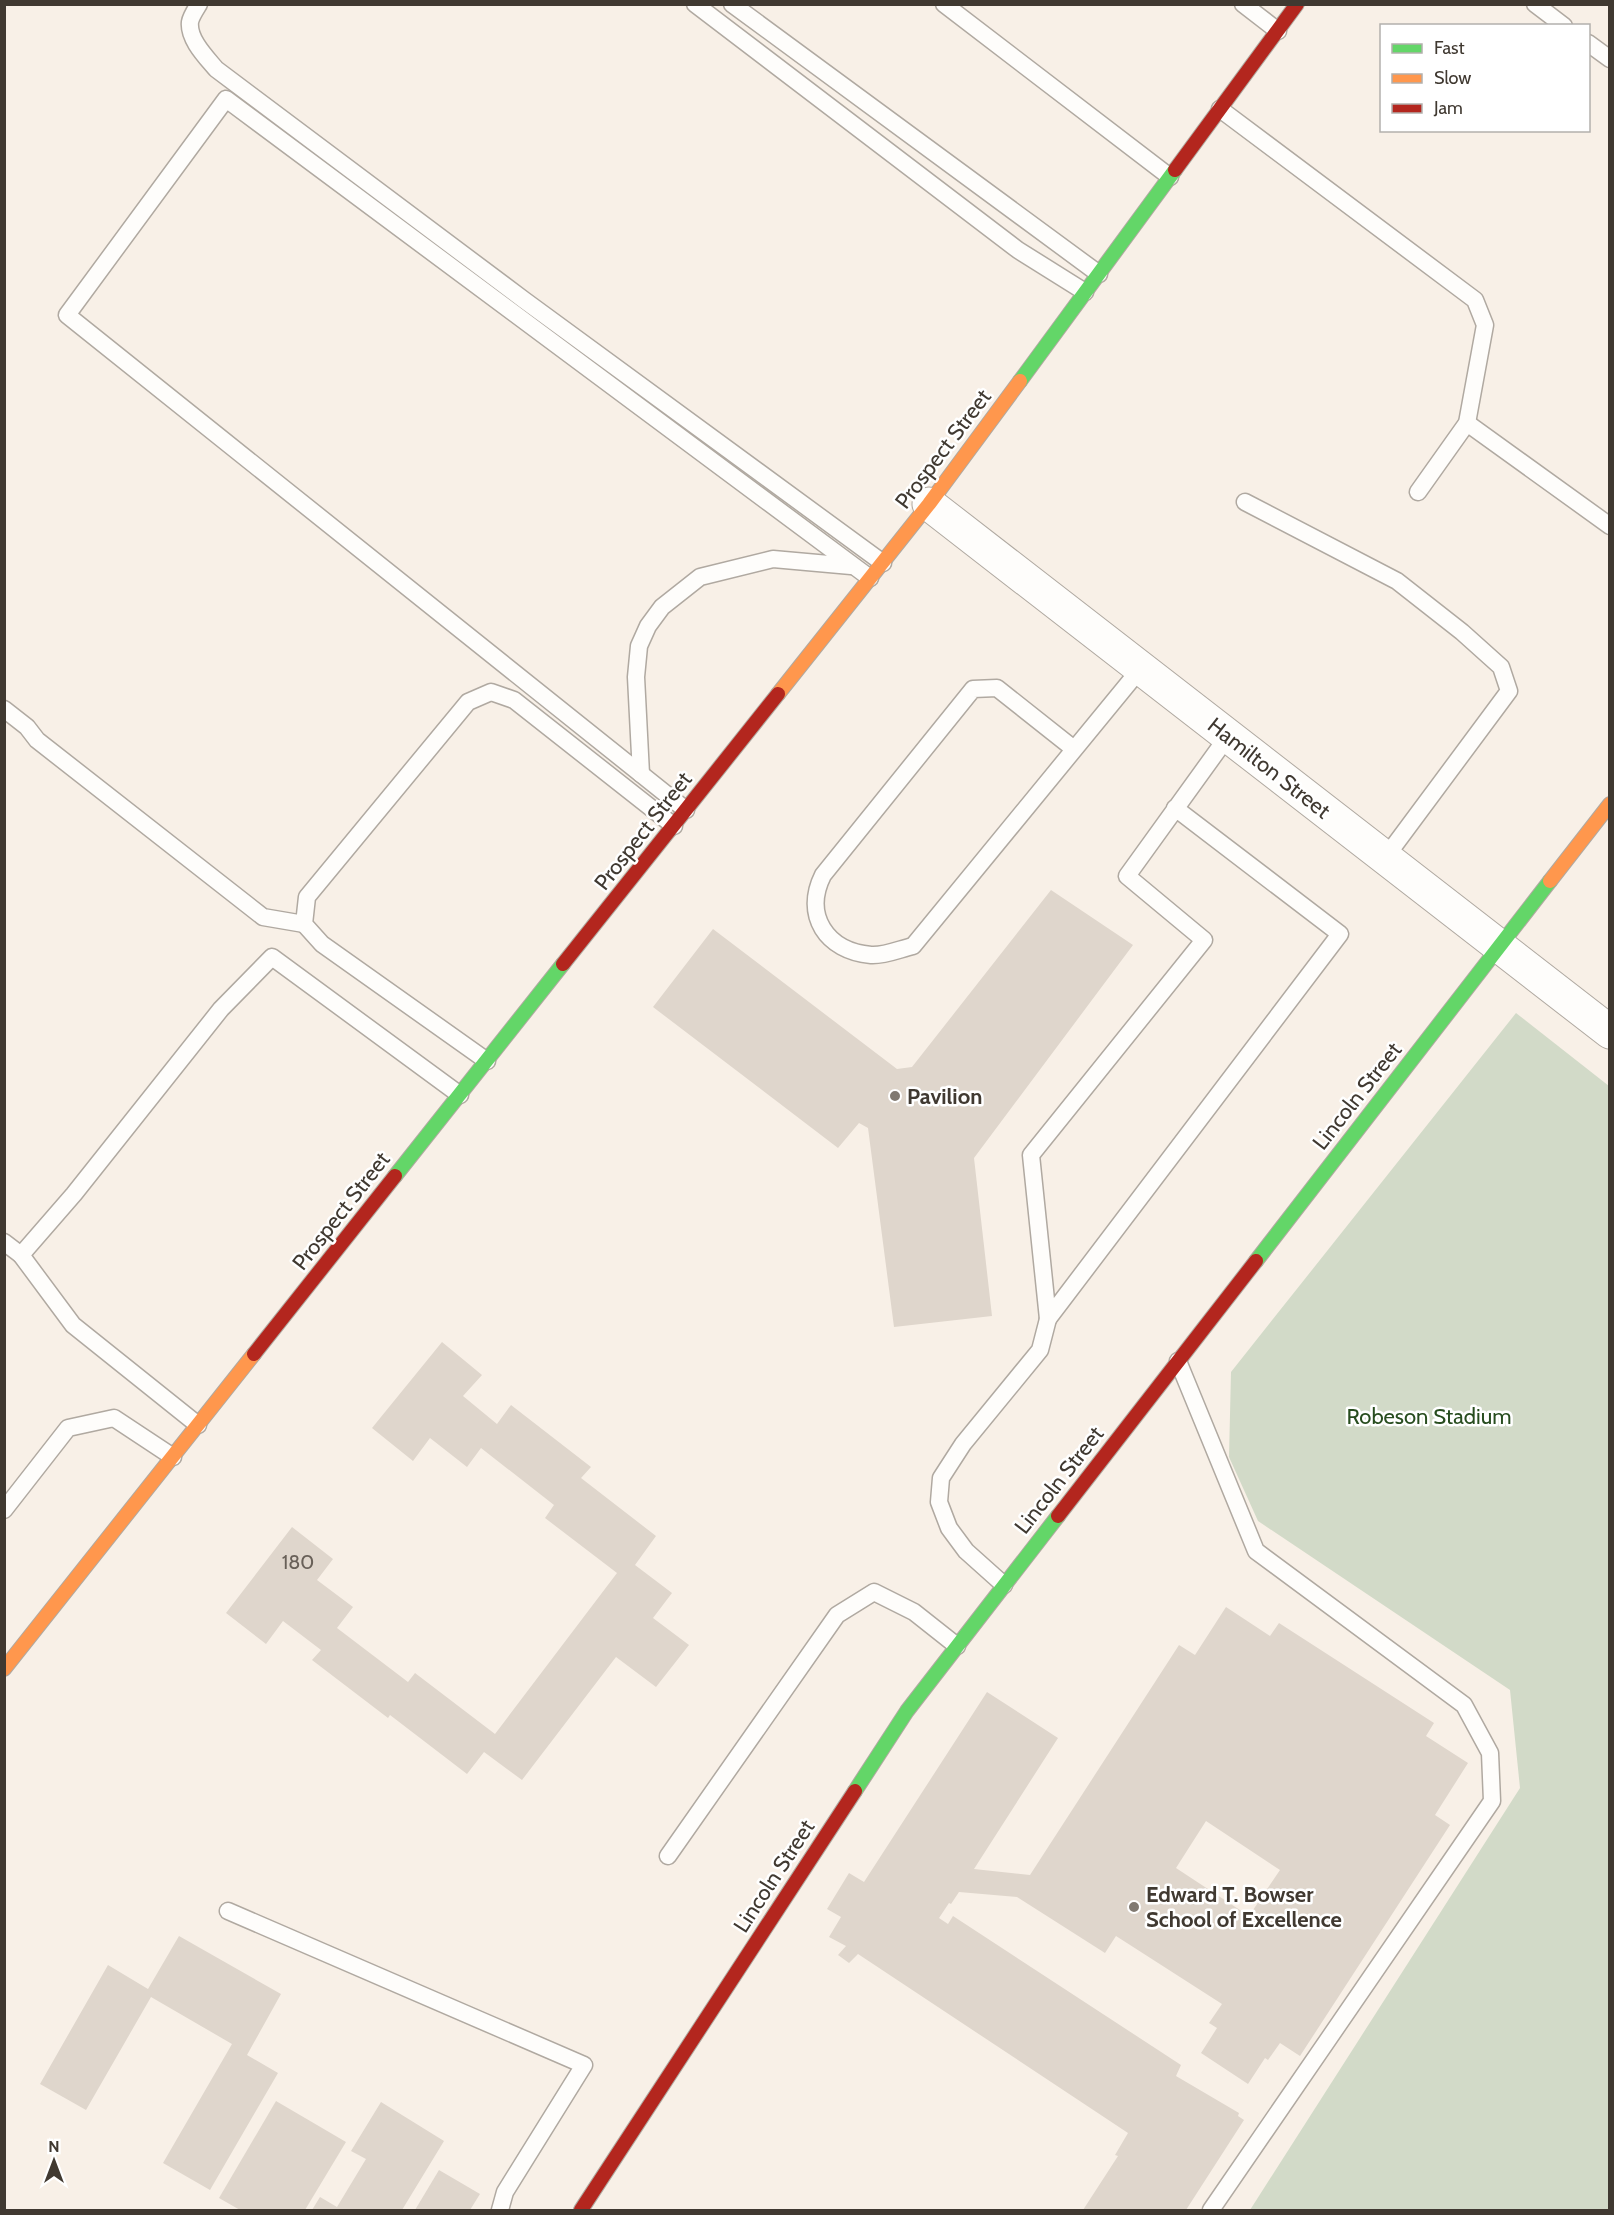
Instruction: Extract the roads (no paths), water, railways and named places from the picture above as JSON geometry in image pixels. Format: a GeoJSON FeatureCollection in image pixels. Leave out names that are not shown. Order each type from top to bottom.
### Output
{"type":"FeatureCollection","features":[{"type":"Feature","properties":{"kind":"street","name":"Prospect Street"},"geometry":{"type":"LineString","coordinates":[[4,1669],[929,504],[1297,4]]}},
{"type":"Feature","properties":{"kind":"street","name":"Hamilton Street"},"geometry":{"type":"LineString","coordinates":[[929,504],[1610,1032]]}},
{"type":"Feature","properties":{"kind":"street","name":"Lincoln Street"},"geometry":{"type":"LineString","coordinates":[[581,2211],[907,1711],[1610,804]]}},
{"type":"Feature","properties":{"kind":"lane"},"geometry":{"type":"LineString","coordinates":[[200,4],[190,22],[192,32],[195,41],[216,69],[524,300],[883,563]]}},
{"type":"Feature","properties":{"kind":"lane"},"geometry":{"type":"LineString","coordinates":[[695,4],[1018,250],[1085,292]]}},
{"type":"Feature","properties":{"kind":"lane"},"geometry":{"type":"LineString","coordinates":[[732,4],[1099,274]]}},
{"type":"Feature","properties":{"kind":"lane"},"geometry":{"type":"LineString","coordinates":[[944,4],[1170,177]]}},
{"type":"Feature","properties":{"kind":"lane"},"geometry":{"type":"LineString","coordinates":[[1243,4],[1278,31]]}},
{"type":"Feature","properties":{"kind":"lane"},"geometry":{"type":"LineString","coordinates":[[1535,4],[1561,24]]}},
{"type":"Feature","properties":{"kind":"lane"},"geometry":{"type":"LineString","coordinates":[[1590,44],[1610,59]]}},
{"type":"Feature","properties":{"kind":"lane"},"geometry":{"type":"LineString","coordinates":[[686,810],[67,315],[226,99],[870,579]]}},
{"type":"Feature","properties":{"kind":"lane"},"geometry":{"type":"LineString","coordinates":[[1220,109],[1475,300],[1485,325],[1467,423],[1418,492]]}},
{"type":"Feature","properties":{"kind":"lane"},"geometry":{"type":"LineString","coordinates":[[1467,423],[1610,526]]}},
{"type":"Feature","properties":{"kind":"lane"},"geometry":{"type":"LineString","coordinates":[[1245,501],[1396,581],[1501,667],[1509,691],[1386,858]]}},
{"type":"Feature","properties":{"kind":"lane"},"geometry":{"type":"LineString","coordinates":[[641,774],[636,677],[639,646],[648,626],[662,607],[700,577],[773,559],[852,566]]}},
{"type":"Feature","properties":{"kind":"lane"},"geometry":{"type":"LineString","coordinates":[[1074,749],[997,688],[973,689],[823,874],[816,888],[815,906],[820,927],[841,946],[872,955],[913,946],[1141,668]]}},
{"type":"Feature","properties":{"kind":"lane"},"geometry":{"type":"LineString","coordinates":[[304,924],[307,897],[468,702],[491,692],[514,700],[674,826]]}},
{"type":"Feature","properties":{"kind":"lane"},"geometry":{"type":"LineString","coordinates":[[4,709],[27,727],[37,740],[263,917],[304,924],[322,944],[487,1061]]}},
{"type":"Feature","properties":{"kind":"lane"},"geometry":{"type":"LineString","coordinates":[[1004,1585],[966,1551],[949,1528],[939,1502],[941,1478],[963,1444],[1040,1350],[1048,1319],[1031,1155],[1204,940],[1127,876],[1228,736]]}},
{"type":"Feature","properties":{"kind":"lane"},"geometry":{"type":"LineString","coordinates":[[1048,1319],[1341,934],[1175,808]]}},
{"type":"Feature","properties":{"kind":"lane"},"geometry":{"type":"LineString","coordinates":[[21,1255],[74,1194],[221,1009],[272,957],[460,1095]]}},
{"type":"Feature","properties":{"kind":"lane"},"geometry":{"type":"LineString","coordinates":[[4,1242],[21,1255],[73,1324],[198,1425]]}},
{"type":"Feature","properties":{"kind":"lane"},"geometry":{"type":"LineString","coordinates":[[1178,1361],[1256,1551],[1464,1706],[1490,1754],[1492,1789],[1492,1801],[1211,2211]]}},
{"type":"Feature","properties":{"kind":"lane"},"geometry":{"type":"LineString","coordinates":[[4,1510],[68,1428],[114,1418],[173,1457]]}},
{"type":"Feature","properties":{"kind":"lane"},"geometry":{"type":"LineString","coordinates":[[668,1856],[837,1615],[874,1592],[914,1612],[957,1646]]}},
{"type":"Feature","properties":{"kind":"lane"},"geometry":{"type":"LineString","coordinates":[[228,1911],[584,2065],[505,2192],[500,2211]]}},
{"type":"Feature","properties":{"kind":"place","name":"Pavilion"},"geometry":{"type":"Point","coordinates":[895,1096]}},
{"type":"Feature","properties":{"kind":"place","name":"Edward T. Bowser School of Excellence"},"geometry":{"type":"Point","coordinates":[1134,1907]}},
{"type":"Feature","properties":{"kind":"park label","name":"Robeson Stadium"},"geometry":{"type":"Point","coordinates":[1429,1416]}}]}
